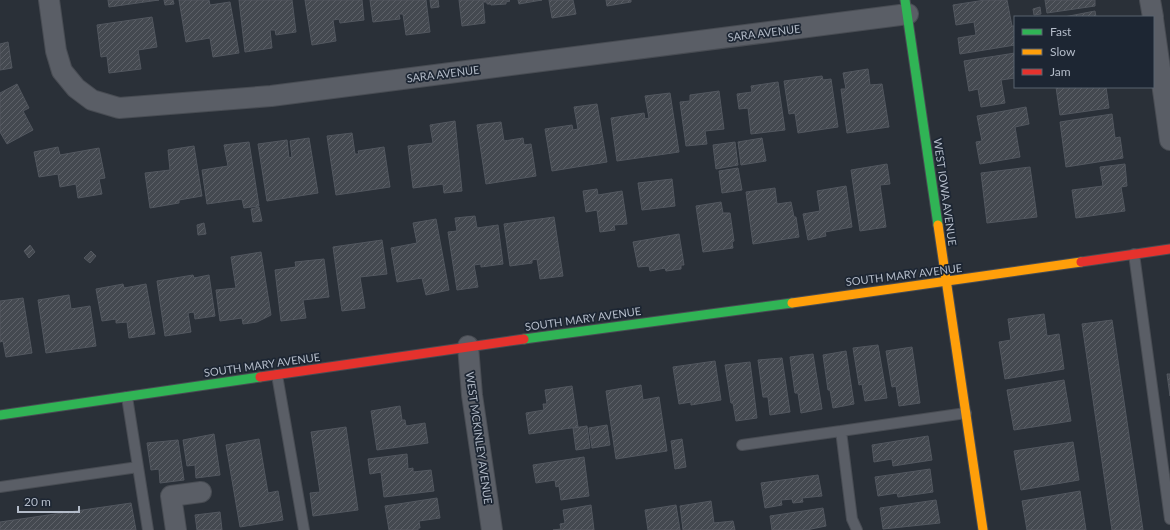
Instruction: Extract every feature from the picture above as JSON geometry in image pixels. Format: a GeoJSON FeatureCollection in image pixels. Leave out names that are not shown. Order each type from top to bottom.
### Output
{"type":"FeatureCollection","features":[{"type":"Feature","properties":{"kind":"main road","name":"WEST IOWA AVENUE"},"geometry":{"type":"LineString","coordinates":[[906,7],[945,282],[983,530]]}},
{"type":"Feature","properties":{"kind":"main road","name":"SOUTH MARY AVENUE"},"geometry":{"type":"LineString","coordinates":[[0,415],[468,346],[945,282],[1170,249]]}},
{"type":"Feature","properties":{"kind":"street","name":"SARA AVENUE"},"geometry":{"type":"LineString","coordinates":[[49,0],[56,51],[62,71],[76,88],[92,100],[119,108],[271,96],[906,7]]}},
{"type":"Feature","properties":{"kind":"street"},"geometry":{"type":"LineString","coordinates":[[1150,0],[1153,16]]}},
{"type":"Feature","properties":{"kind":"street"},"geometry":{"type":"LineString","coordinates":[[1154,25],[1170,140]]}},
{"type":"Feature","properties":{"kind":"street","name":"WEST MCKINLEY AVENUE"},"geometry":{"type":"LineString","coordinates":[[468,346],[472,395],[492,530]]}},
{"type":"Feature","properties":{"kind":"street"},"geometry":{"type":"LineString","coordinates":[[176,530],[171,496],[201,492]]}},
{"type":"Feature","properties":{"kind":"lane"},"geometry":{"type":"LineString","coordinates":[[1134,254],[1170,519]]}},
{"type":"Feature","properties":{"kind":"lane"},"geometry":{"type":"LineString","coordinates":[[276,375],[304,530]]}},
{"type":"Feature","properties":{"kind":"lane"},"geometry":{"type":"LineString","coordinates":[[127,396],[148,530]]}},
{"type":"Feature","properties":{"kind":"lane"},"geometry":{"type":"LineString","coordinates":[[742,445],[966,413]]}},
{"type":"Feature","properties":{"kind":"lane"},"geometry":{"type":"LineString","coordinates":[[841,431],[852,519],[857,530]]}},
{"type":"Feature","properties":{"kind":"lane"},"geometry":{"type":"LineString","coordinates":[[0,487],[138,467]]}},
{"type":"Feature","properties":{"kind":"building"},"geometry":{"type":"Polygon","coordinates":[[[108,0],[159,0],[109,7],[108,0]]]}},
{"type":"Feature","properties":{"kind":"building"},"geometry":{"type":"Polygon","coordinates":[[[164,0],[173,0],[174,4],[165,5],[164,0]]]}},
{"type":"Feature","properties":{"kind":"building"},"geometry":{"type":"Polygon","coordinates":[[[179,0],[209,0],[210,5],[230,2],[239,53],[213,57],[210,38],[186,42],[179,0]]]}},
{"type":"Feature","properties":{"kind":"building"},"geometry":{"type":"Polygon","coordinates":[[[239,0],[292,0],[296,32],[276,35],[275,30],[270,30],[272,48],[245,52],[239,0]]]}},
{"type":"Feature","properties":{"kind":"building"},"geometry":{"type":"Polygon","coordinates":[[[305,0],[362,0],[364,20],[340,23],[339,19],[333,20],[336,41],[312,45],[305,0]]]}},
{"type":"Feature","properties":{"kind":"building"},"geometry":{"type":"Polygon","coordinates":[[[370,0],[426,0],[430,32],[406,35],[403,14],[399,14],[400,19],[373,22],[370,0]]]}},
{"type":"Feature","properties":{"kind":"building"},"geometry":{"type":"Polygon","coordinates":[[[430,0],[438,0],[439,7],[431,8],[430,0]]]}},
{"type":"Feature","properties":{"kind":"building"},"geometry":{"type":"Polygon","coordinates":[[[459,0],[510,1],[506,2],[506,4],[491,5],[487,4],[487,2],[483,2],[485,23],[462,26],[459,0]]]}},
{"type":"Feature","properties":{"kind":"building"},"geometry":{"type":"Polygon","coordinates":[[[518,0],[542,0],[519,4],[518,0]]]}},
{"type":"Feature","properties":{"kind":"building"},"geometry":{"type":"Polygon","coordinates":[[[549,0],[573,0],[576,14],[552,18],[549,0]]]}},
{"type":"Feature","properties":{"kind":"building"},"geometry":{"type":"Polygon","coordinates":[[[606,0],[631,0],[631,2],[607,6],[606,0]]]}},
{"type":"Feature","properties":{"kind":"building"},"geometry":{"type":"Polygon","coordinates":[[[985,0],[1007,0],[1012,26],[1014,26],[1014,45],[960,54],[958,38],[976,35],[974,22],[956,25],[953,5],[985,0]]]}},
{"type":"Feature","properties":{"kind":"building"},"geometry":{"type":"Polygon","coordinates":[[[1045,0],[1095,0],[1095,6],[1047,13],[1045,0]]]}},
{"type":"Feature","properties":{"kind":"building"},"geometry":{"type":"Polygon","coordinates":[[[1040,7],[1041,14],[1034,15],[1033,9],[1040,7]]]}},
{"type":"Feature","properties":{"kind":"building"},"geometry":{"type":"Polygon","coordinates":[[[1095,11],[1096,16],[1069,16],[1095,11]]]}},
{"type":"Feature","properties":{"kind":"building"},"geometry":{"type":"Polygon","coordinates":[[[152,17],[157,47],[138,50],[141,69],[109,73],[107,56],[101,57],[97,25],[152,17]]]}},
{"type":"Feature","properties":{"kind":"building"},"geometry":{"type":"Polygon","coordinates":[[[8,42],[12,68],[0,70],[0,44],[8,42]]]}},
{"type":"Feature","properties":{"kind":"building"},"geometry":{"type":"Polygon","coordinates":[[[1014,53],[1014,78],[1001,80],[1005,103],[981,107],[978,89],[969,91],[964,61],[1014,53]]]}},
{"type":"Feature","properties":{"kind":"building"},"geometry":{"type":"Polygon","coordinates":[[[868,69],[870,85],[882,84],[889,127],[847,133],[841,89],[846,89],[843,73],[868,69]]]}},
{"type":"Feature","properties":{"kind":"building"},"geometry":{"type":"Polygon","coordinates":[[[822,76],[823,80],[831,79],[838,127],[798,133],[795,113],[789,114],[784,81],[822,76]]]}},
{"type":"Feature","properties":{"kind":"building"},"geometry":{"type":"Polygon","coordinates":[[[778,82],[785,130],[751,134],[748,108],[739,109],[737,94],[752,92],[751,86],[778,82]]]}},
{"type":"Feature","properties":{"kind":"building"},"geometry":{"type":"Polygon","coordinates":[[[17,84],[29,108],[23,111],[33,130],[7,144],[0,132],[0,93],[17,84]]]}},
{"type":"Feature","properties":{"kind":"building"},"geometry":{"type":"Polygon","coordinates":[[[1056,88],[1106,88],[1109,108],[1060,115],[1056,88]]]}},
{"type":"Feature","properties":{"kind":"building"},"geometry":{"type":"Polygon","coordinates":[[[719,91],[724,129],[705,131],[707,144],[686,146],[680,102],[690,101],[690,95],[719,91]]]}},
{"type":"Feature","properties":{"kind":"building"},"geometry":{"type":"Polygon","coordinates":[[[670,93],[679,152],[617,161],[611,118],[644,113],[645,119],[649,118],[645,96],[670,93]]]}},
{"type":"Feature","properties":{"kind":"building"},"geometry":{"type":"Polygon","coordinates":[[[597,104],[607,162],[552,171],[545,129],[572,125],[573,130],[578,129],[574,107],[597,104]]]}},
{"type":"Feature","properties":{"kind":"building"},"geometry":{"type":"Polygon","coordinates":[[[1026,107],[1029,124],[1015,127],[1020,157],[980,164],[976,142],[982,141],[977,116],[1026,107]]]}},
{"type":"Feature","properties":{"kind":"building"},"geometry":{"type":"Polygon","coordinates":[[[1112,114],[1115,138],[1120,137],[1123,158],[1066,167],[1060,122],[1112,114]]]}},
{"type":"Feature","properties":{"kind":"building"},"geometry":{"type":"Polygon","coordinates":[[[455,121],[462,191],[444,193],[443,184],[413,188],[408,146],[433,143],[430,125],[455,121]]]}},
{"type":"Feature","properties":{"kind":"building"},"geometry":{"type":"Polygon","coordinates":[[[501,122],[504,141],[523,138],[524,145],[531,144],[536,176],[486,184],[477,125],[501,122]]]}},
{"type":"Feature","properties":{"kind":"building"},"geometry":{"type":"Polygon","coordinates":[[[352,133],[355,154],[359,154],[358,151],[384,147],[390,187],[336,195],[327,136],[352,133]]]}},
{"type":"Feature","properties":{"kind":"building"},"geometry":{"type":"Polygon","coordinates":[[[309,138],[318,193],[267,201],[258,144],[287,140],[289,158],[292,157],[290,141],[309,138]]]}},
{"type":"Feature","properties":{"kind":"building"},"geometry":{"type":"Polygon","coordinates":[[[762,138],[766,161],[741,165],[738,142],[762,138]]]}},
{"type":"Feature","properties":{"kind":"building"},"geometry":{"type":"Polygon","coordinates":[[[249,142],[259,206],[244,208],[242,199],[207,204],[202,170],[228,166],[224,145],[249,142]]]}},
{"type":"Feature","properties":{"kind":"building"},"geometry":{"type":"Polygon","coordinates":[[[735,142],[738,165],[716,169],[713,145],[735,142]]]}},
{"type":"Feature","properties":{"kind":"building"},"geometry":{"type":"Polygon","coordinates":[[[194,146],[202,196],[179,200],[179,203],[150,208],[145,173],[170,170],[168,150],[194,146]]]}},
{"type":"Feature","properties":{"kind":"building"},"geometry":{"type":"Polygon","coordinates":[[[58,147],[60,155],[99,148],[105,178],[99,179],[102,194],[78,198],[76,184],[60,187],[58,174],[39,177],[34,152],[58,147]]]}},
{"type":"Feature","properties":{"kind":"building"},"geometry":{"type":"Polygon","coordinates":[[[887,164],[890,184],[880,185],[886,227],[860,231],[851,170],[887,164]]]}},
{"type":"Feature","properties":{"kind":"building"},"geometry":{"type":"Polygon","coordinates":[[[1125,164],[1127,186],[1121,187],[1125,211],[1076,218],[1072,190],[1103,186],[1100,167],[1125,164]]]}},
{"type":"Feature","properties":{"kind":"building"},"geometry":{"type":"Polygon","coordinates":[[[1030,167],[1037,217],[987,223],[981,173],[1030,167]]]}},
{"type":"Feature","properties":{"kind":"building"},"geometry":{"type":"Polygon","coordinates":[[[738,168],[742,190],[722,193],[719,171],[738,168]]]}},
{"type":"Feature","properties":{"kind":"building"},"geometry":{"type":"Polygon","coordinates":[[[672,179],[675,206],[642,210],[638,183],[672,179]]]}},
{"type":"Feature","properties":{"kind":"building"},"geometry":{"type":"Polygon","coordinates":[[[846,186],[852,227],[825,232],[826,236],[808,240],[803,214],[820,211],[817,191],[846,186]]]}},
{"type":"Feature","properties":{"kind":"building"},"geometry":{"type":"Polygon","coordinates":[[[775,188],[777,204],[791,202],[794,217],[796,217],[799,237],[753,244],[746,192],[775,188]]]}},
{"type":"Feature","properties":{"kind":"building"},"geometry":{"type":"Polygon","coordinates":[[[597,189],[598,195],[622,191],[627,224],[614,225],[615,230],[600,232],[597,210],[586,212],[583,191],[597,189]]]}},
{"type":"Feature","properties":{"kind":"building"},"geometry":{"type":"Polygon","coordinates":[[[721,202],[723,213],[730,213],[734,241],[732,242],[733,248],[703,252],[696,206],[721,202]]]}},
{"type":"Feature","properties":{"kind":"building"},"geometry":{"type":"Polygon","coordinates":[[[259,207],[262,221],[253,222],[251,209],[259,207]]]}},
{"type":"Feature","properties":{"kind":"building"},"geometry":{"type":"Polygon","coordinates":[[[475,216],[477,228],[498,225],[503,264],[481,267],[481,264],[474,265],[478,287],[457,290],[448,232],[457,231],[455,218],[475,216]]]}},
{"type":"Feature","properties":{"kind":"building"},"geometry":{"type":"Polygon","coordinates":[[[554,217],[563,276],[540,279],[537,259],[532,260],[532,263],[510,266],[504,224],[554,217]]]}},
{"type":"Feature","properties":{"kind":"building"},"geometry":{"type":"Polygon","coordinates":[[[436,219],[449,290],[426,295],[422,278],[397,282],[391,248],[417,243],[413,223],[436,219]]]}},
{"type":"Feature","properties":{"kind":"building"},"geometry":{"type":"Polygon","coordinates":[[[204,223],[206,234],[198,235],[197,225],[204,223]]]}},
{"type":"Feature","properties":{"kind":"building"},"geometry":{"type":"Polygon","coordinates":[[[679,234],[684,265],[681,265],[681,269],[666,271],[665,268],[650,271],[649,266],[638,267],[633,242],[679,234]]]}},
{"type":"Feature","properties":{"kind":"building"},"geometry":{"type":"Polygon","coordinates":[[[382,240],[387,274],[360,277],[365,308],[342,311],[333,247],[382,240]]]}},
{"type":"Feature","properties":{"kind":"building"},"geometry":{"type":"Polygon","coordinates":[[[30,245],[35,252],[29,258],[24,251],[30,245]]]}},
{"type":"Feature","properties":{"kind":"building"},"geometry":{"type":"Polygon","coordinates":[[[91,251],[96,256],[90,263],[84,258],[91,251]]]}},
{"type":"Feature","properties":{"kind":"building"},"geometry":{"type":"Polygon","coordinates":[[[261,252],[271,315],[257,322],[243,324],[242,318],[220,321],[216,290],[236,288],[231,257],[261,252]]]}},
{"type":"Feature","properties":{"kind":"building"},"geometry":{"type":"Polygon","coordinates":[[[324,259],[329,297],[303,300],[306,318],[281,321],[275,270],[296,267],[295,262],[324,259]]]}},
{"type":"Feature","properties":{"kind":"building"},"geometry":{"type":"Polygon","coordinates":[[[193,275],[194,278],[209,275],[215,316],[195,319],[194,312],[188,313],[191,332],[165,336],[157,281],[193,275]]]}},
{"type":"Feature","properties":{"kind":"building"},"geometry":{"type":"Polygon","coordinates":[[[123,284],[124,288],[146,284],[155,334],[129,338],[127,322],[116,323],[116,319],[102,321],[96,289],[123,284]]]}},
{"type":"Feature","properties":{"kind":"building"},"geometry":{"type":"Polygon","coordinates":[[[69,295],[71,309],[90,306],[96,346],[46,353],[38,300],[69,295]]]}},
{"type":"Feature","properties":{"kind":"building"},"geometry":{"type":"Polygon","coordinates":[[[23,298],[32,353],[6,357],[3,341],[0,342],[0,301],[23,298]]]}},
{"type":"Feature","properties":{"kind":"building"},"geometry":{"type":"Polygon","coordinates":[[[1044,314],[1047,336],[1059,334],[1064,369],[1005,379],[999,342],[1011,340],[1008,319],[1044,314]]]}},
{"type":"Feature","properties":{"kind":"building"},"geometry":{"type":"Polygon","coordinates":[[[1112,320],[1143,530],[1112,530],[1082,324],[1112,320]]]}},
{"type":"Feature","properties":{"kind":"building"},"geometry":{"type":"Polygon","coordinates":[[[878,345],[887,398],[865,401],[862,384],[859,385],[853,348],[878,345]]]}},
{"type":"Feature","properties":{"kind":"building"},"geometry":{"type":"Polygon","coordinates":[[[912,347],[920,403],[899,406],[896,386],[892,387],[886,351],[912,347]]]}},
{"type":"Feature","properties":{"kind":"building"},"geometry":{"type":"Polygon","coordinates":[[[846,351],[854,404],[833,408],[830,390],[828,390],[823,355],[846,351]]]}},
{"type":"Feature","properties":{"kind":"building"},"geometry":{"type":"Polygon","coordinates":[[[813,354],[822,409],[801,413],[798,393],[795,393],[790,357],[813,354]]]}},
{"type":"Feature","properties":{"kind":"building"},"geometry":{"type":"Polygon","coordinates":[[[782,358],[790,412],[770,415],[768,397],[763,397],[758,360],[782,358]]]}},
{"type":"Feature","properties":{"kind":"building"},"geometry":{"type":"Polygon","coordinates":[[[715,361],[721,400],[691,405],[691,402],[679,404],[673,367],[715,361]]]}},
{"type":"Feature","properties":{"kind":"building"},"geometry":{"type":"Polygon","coordinates":[[[750,362],[757,418],[736,421],[733,403],[731,403],[725,365],[750,362]]]}},
{"type":"Feature","properties":{"kind":"building"},"geometry":{"type":"Polygon","coordinates":[[[1167,374],[1170,374],[1170,396],[1167,374]]]}},
{"type":"Feature","properties":{"kind":"building"},"geometry":{"type":"Polygon","coordinates":[[[1064,380],[1071,421],[1014,430],[1007,390],[1064,380]]]}},
{"type":"Feature","properties":{"kind":"building"},"geometry":{"type":"Polygon","coordinates":[[[641,385],[643,400],[659,397],[667,451],[616,459],[606,391],[641,385]]]}},
{"type":"Feature","properties":{"kind":"building"},"geometry":{"type":"Polygon","coordinates":[[[572,386],[578,427],[529,434],[526,413],[544,410],[543,404],[547,404],[545,390],[572,386]]]}},
{"type":"Feature","properties":{"kind":"building"},"geometry":{"type":"Polygon","coordinates":[[[400,406],[402,420],[405,420],[406,426],[425,423],[428,443],[377,450],[371,411],[400,406]]]}},
{"type":"Feature","properties":{"kind":"building"},"geometry":{"type":"Polygon","coordinates":[[[607,425],[610,445],[592,448],[589,428],[607,425]]]}},
{"type":"Feature","properties":{"kind":"building"},"geometry":{"type":"Polygon","coordinates":[[[587,426],[590,448],[576,450],[573,428],[587,426]]]}},
{"type":"Feature","properties":{"kind":"building"},"geometry":{"type":"Polygon","coordinates":[[[346,427],[358,510],[313,516],[310,493],[320,492],[311,432],[346,427]]]}},
{"type":"Feature","properties":{"kind":"building"},"geometry":{"type":"Polygon","coordinates":[[[214,434],[220,475],[196,478],[195,465],[187,466],[183,440],[214,434]]]}},
{"type":"Feature","properties":{"kind":"building"},"geometry":{"type":"Polygon","coordinates":[[[928,436],[932,460],[893,466],[892,459],[874,462],[872,445],[928,436]]]}},
{"type":"Feature","properties":{"kind":"building"},"geometry":{"type":"Polygon","coordinates":[[[259,439],[268,493],[278,491],[283,520],[240,527],[226,445],[259,439]]]}},
{"type":"Feature","properties":{"kind":"building"},"geometry":{"type":"Polygon","coordinates":[[[682,439],[686,467],[675,469],[671,441],[682,439]]]}},
{"type":"Feature","properties":{"kind":"building"},"geometry":{"type":"Polygon","coordinates":[[[178,440],[184,480],[160,483],[159,469],[151,470],[147,443],[178,440]]]}},
{"type":"Feature","properties":{"kind":"building"},"geometry":{"type":"Polygon","coordinates":[[[1073,442],[1079,480],[1021,490],[1014,451],[1073,442]]]}},
{"type":"Feature","properties":{"kind":"building"},"geometry":{"type":"Polygon","coordinates":[[[407,454],[408,469],[413,468],[413,472],[431,470],[434,491],[384,497],[381,472],[370,474],[368,459],[407,454]]]}},
{"type":"Feature","properties":{"kind":"building"},"geometry":{"type":"Polygon","coordinates":[[[584,457],[589,496],[561,500],[559,486],[556,487],[555,480],[536,483],[533,465],[584,457]]]}},
{"type":"Feature","properties":{"kind":"building"},"geometry":{"type":"Polygon","coordinates":[[[930,469],[933,492],[898,497],[897,493],[878,496],[875,477],[930,469]]]}},
{"type":"Feature","properties":{"kind":"building"},"geometry":{"type":"Polygon","coordinates":[[[818,475],[822,496],[802,498],[803,502],[793,503],[792,499],[781,500],[782,505],[765,508],[761,483],[818,475]]]}},
{"type":"Feature","properties":{"kind":"building"},"geometry":{"type":"Polygon","coordinates":[[[1080,491],[1086,530],[1027,530],[1022,501],[1080,491]]]}},
{"type":"Feature","properties":{"kind":"building"},"geometry":{"type":"Polygon","coordinates":[[[437,498],[440,518],[419,521],[420,528],[418,528],[418,530],[389,530],[385,506],[437,498]]]}},
{"type":"Feature","properties":{"kind":"building"},"geometry":{"type":"Polygon","coordinates":[[[936,500],[940,523],[883,529],[880,508],[936,500]]]}},
{"type":"Feature","properties":{"kind":"building"},"geometry":{"type":"Polygon","coordinates":[[[711,501],[714,523],[733,521],[735,530],[683,530],[680,506],[711,501]]]}},
{"type":"Feature","properties":{"kind":"building"},"geometry":{"type":"Polygon","coordinates":[[[131,503],[136,530],[0,530],[0,522],[131,503]]]}},
{"type":"Feature","properties":{"kind":"building"},"geometry":{"type":"Polygon","coordinates":[[[591,505],[594,530],[553,530],[561,529],[560,524],[565,523],[563,510],[591,505]]]}},
{"type":"Feature","properties":{"kind":"building"},"geometry":{"type":"Polygon","coordinates":[[[676,505],[680,530],[648,530],[645,510],[676,505]]]}},
{"type":"Feature","properties":{"kind":"building"},"geometry":{"type":"Polygon","coordinates":[[[823,508],[826,526],[806,530],[772,530],[770,516],[823,508]]]}},
{"type":"Feature","properties":{"kind":"building"},"geometry":{"type":"Polygon","coordinates":[[[220,512],[222,530],[197,530],[195,515],[220,512]]]}},
{"type":"Feature","properties":{"kind":"traffic: fast"},"geometry":{"type":"LineString","coordinates":[[905,0],[938,225]]}},
{"type":"Feature","properties":{"kind":"traffic: fast"},"geometry":{"type":"LineString","coordinates":[[524,339],[792,303]]}},
{"type":"Feature","properties":{"kind":"traffic: fast"},"geometry":{"type":"LineString","coordinates":[[0,415],[260,377]]}},
{"type":"Feature","properties":{"kind":"traffic: slow"},"geometry":{"type":"LineString","coordinates":[[938,225],[983,530]]}},
{"type":"Feature","properties":{"kind":"traffic: slow"},"geometry":{"type":"LineString","coordinates":[[792,303],[1081,262]]}},
{"type":"Feature","properties":{"kind":"traffic: jam"},"geometry":{"type":"LineString","coordinates":[[1081,262],[1170,249]]}},
{"type":"Feature","properties":{"kind":"traffic: jam"},"geometry":{"type":"LineString","coordinates":[[260,377],[524,339]]}}]}
